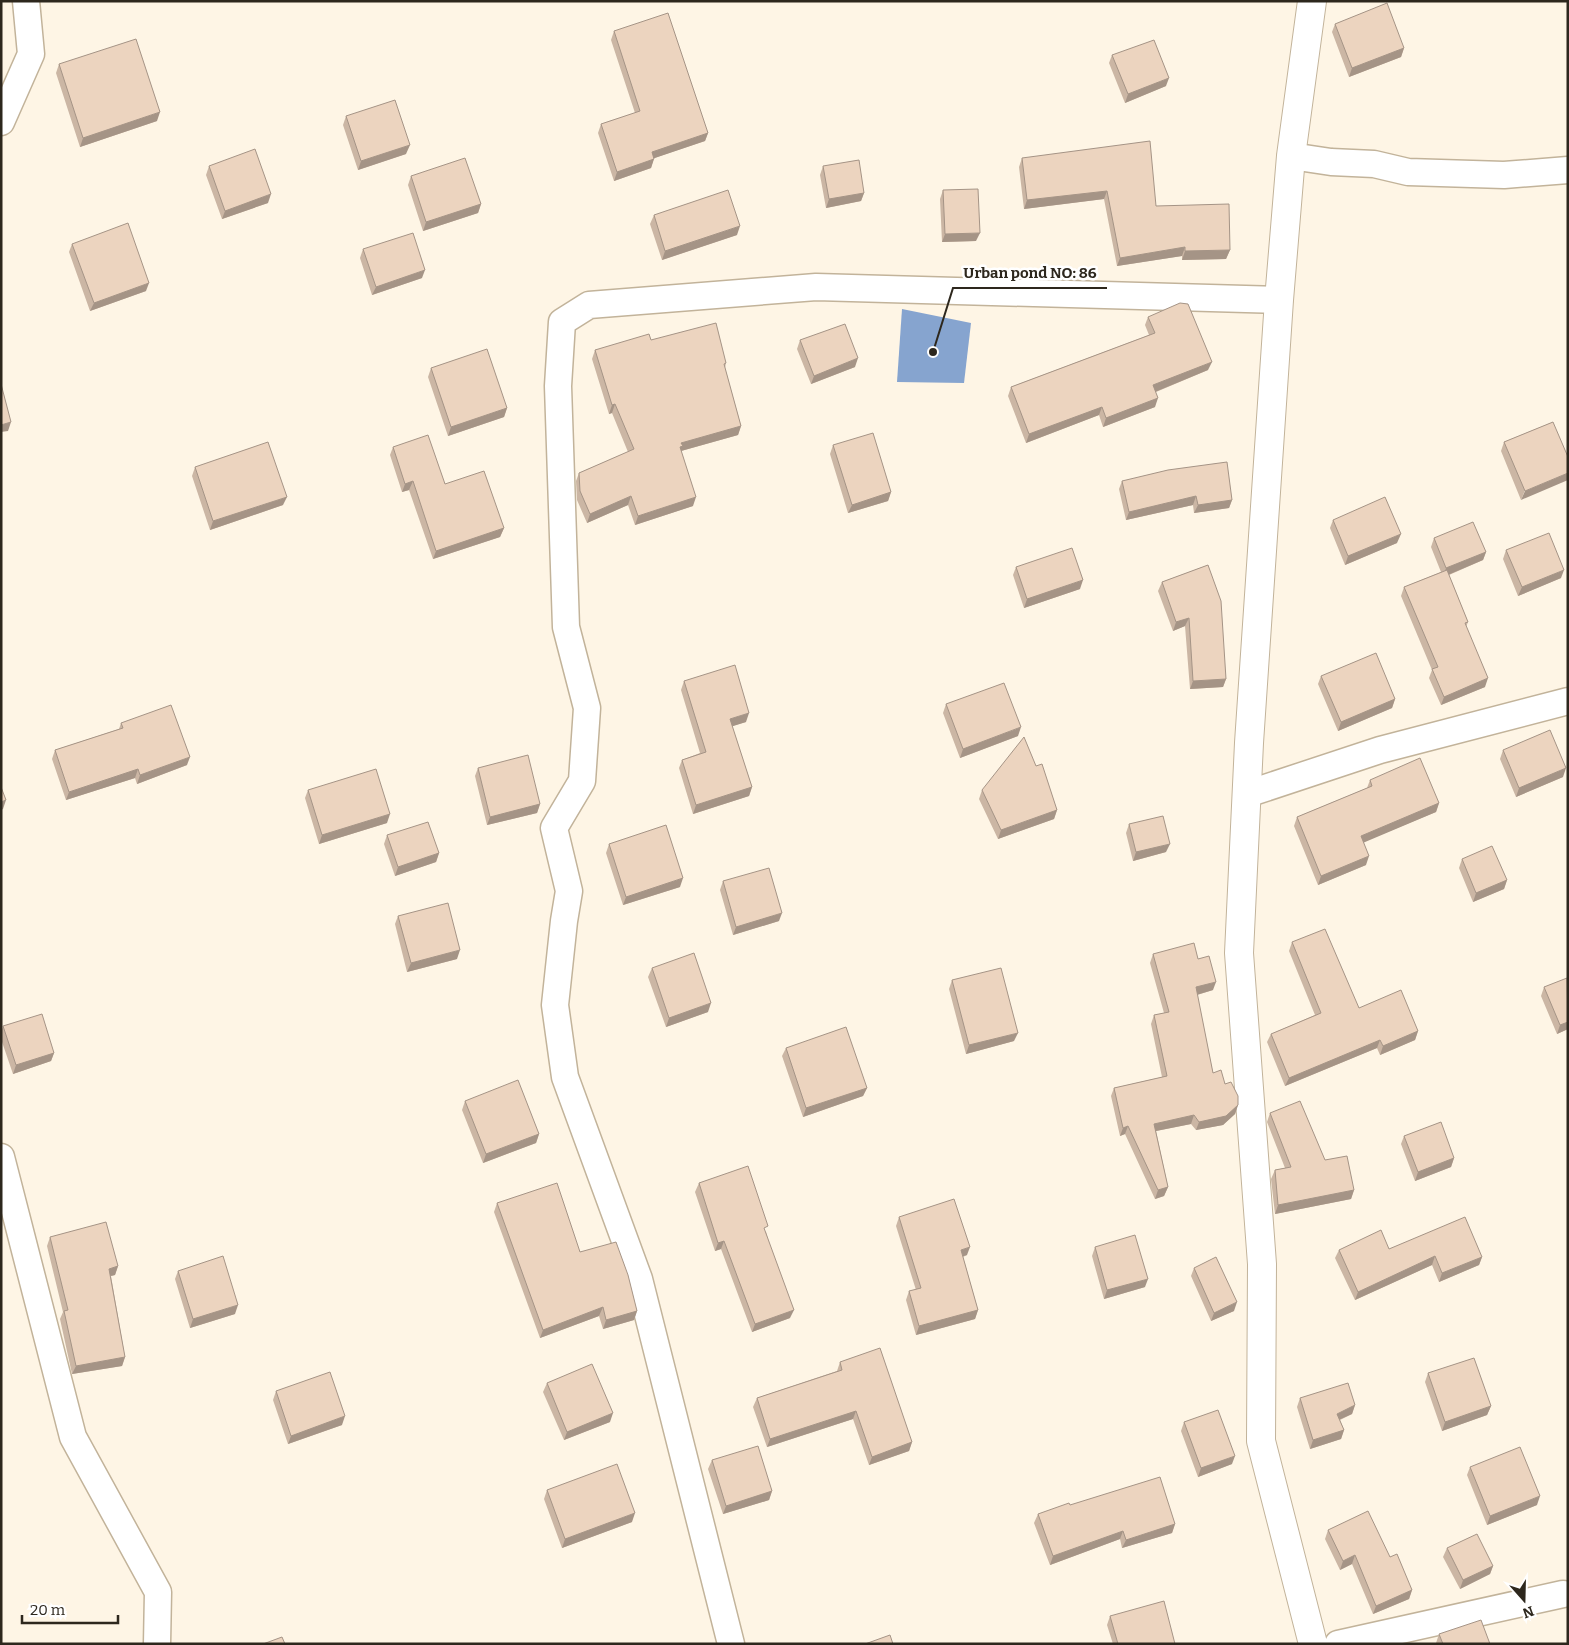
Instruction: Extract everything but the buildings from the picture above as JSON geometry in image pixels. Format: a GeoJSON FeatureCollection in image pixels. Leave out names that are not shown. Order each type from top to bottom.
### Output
{"type":"FeatureCollection","features":[{"type":"Feature","properties":{"kind":"main road"},"geometry":{"type":"LineString","coordinates":[[1312,1],[1291,156],[1279,300],[1247,794],[1239,953],[1262,1264],[1261,1441],[1312,1644]]}},
{"type":"Feature","properties":{"kind":"street"},"geometry":{"type":"LineString","coordinates":[[1,122],[31,54],[26,1]]}},
{"type":"Feature","properties":{"kind":"street"},"geometry":{"type":"LineString","coordinates":[[1291,156],[1331,162],[1374,164],[1408,172],[1504,175],[1568,170]]}},
{"type":"Feature","properties":{"kind":"street"},"geometry":{"type":"LineString","coordinates":[[731,1644],[639,1279],[565,1078],[555,1005],[569,892],[554,828],[582,781],[587,708],[566,627],[558,396],[562,322],[589,304],[816,287],[1279,300]]}},
{"type":"Feature","properties":{"kind":"street"},"geometry":{"type":"LineString","coordinates":[[1247,794],[1380,750],[1568,701]]}},
{"type":"Feature","properties":{"kind":"street"},"geometry":{"type":"LineString","coordinates":[[1,1156],[73,1437],[158,1592],[156,1644]]}},
{"type":"Feature","properties":{"kind":"street"},"geometry":{"type":"LineString","coordinates":[[1338,1644],[1562,1594]]}},
{"type":"Feature","properties":{"kind":"water"},"geometry":{"type":"Polygon","coordinates":[[[902,309],[971,323],[964,383],[897,382],[902,309]]]}},
{"type":"Feature","properties":{"kind":"place","name":"Urban pond NO: 86"},"geometry":{"type":"Point","coordinates":[933,352]}}]}
